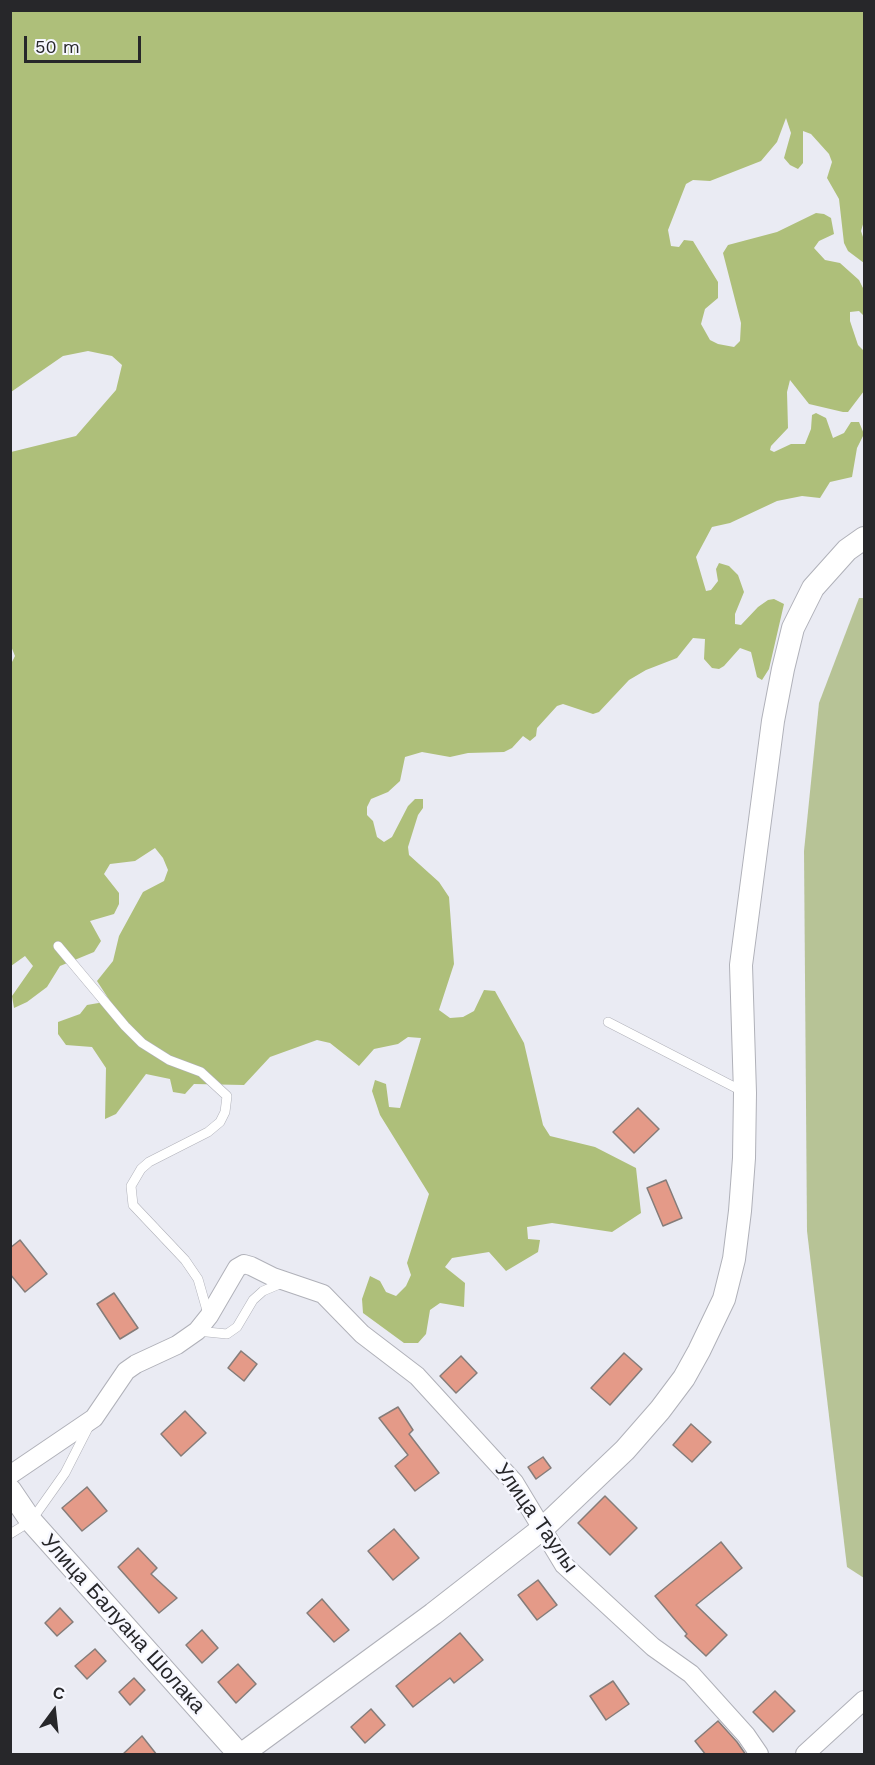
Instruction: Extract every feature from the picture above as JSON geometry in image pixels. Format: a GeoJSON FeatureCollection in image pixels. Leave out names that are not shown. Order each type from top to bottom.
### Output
{"type":"FeatureCollection","features":[{"type":"Feature","properties":{"kind":"street"},"geometry":{"type":"LineString","coordinates":[[240,1755],[433,1614],[542,1529],[625,1450],[684,1378],[724,1299],[734,1259],[744,1158],[745,1093],[741,965],[773,721],[783,669],[793,628],[813,588],[847,550],[864,538]]}},
{"type":"Feature","properties":{"kind":"street","name":"Улица Таулы"},"geometry":{"type":"LineString","coordinates":[[209,1316],[237,1268],[244,1264],[281,1280],[323,1294],[362,1334],[417,1376],[514,1482],[564,1565],[654,1647],[691,1674],[746,1735],[759,1755]]}},
{"type":"Feature","properties":{"kind":"street"},"geometry":{"type":"LineString","coordinates":[[10,1475],[94,1418],[126,1371],[177,1345],[197,1331],[209,1316]]}},
{"type":"Feature","properties":{"kind":"street","name":"Улица Балуана Шолака"},"geometry":{"type":"LineString","coordinates":[[10,1490],[31,1521],[240,1755]]}},
{"type":"Feature","properties":{"kind":"street"},"geometry":{"type":"LineString","coordinates":[[805,1755],[864,1700]]}},
{"type":"Feature","properties":{"kind":"lane"},"geometry":{"type":"LineString","coordinates":[[58,946],[142,1043],[169,1060],[201,1072],[227,1096],[225,1112],[220,1122],[208,1132],[141,1169],[131,1186],[133,1205],[185,1260],[198,1280],[209,1316]]}},
{"type":"Feature","properties":{"kind":"lane"},"geometry":{"type":"LineString","coordinates":[[608,1022],[745,1093]]}},
{"type":"Feature","properties":{"kind":"lane"},"geometry":{"type":"LineString","coordinates":[[197,1331],[227,1334],[237,1327],[253,1300],[281,1280]]}},
{"type":"Feature","properties":{"kind":"lane"},"geometry":{"type":"LineString","coordinates":[[10,1534],[31,1521],[65,1473],[94,1418]]}},
{"type":"Feature","properties":{"kind":"green space"},"geometry":{"type":"Polygon","coordinates":[[[11,11],[864,11],[864,221],[861,231],[864,240],[864,263],[848,251],[844,243],[839,199],[827,178],[832,162],[829,154],[811,134],[803,131],[803,163],[798,169],[790,165],[784,158],[791,133],[786,118],[777,142],[761,161],[710,181],[693,180],[686,184],[668,230],[671,246],[679,247],[684,240],[693,241],[718,282],[718,298],[705,309],[701,324],[710,340],[718,344],[734,347],[740,341],[741,323],[723,253],[728,245],[777,232],[816,213],[824,214],[831,218],[834,234],[819,241],[814,248],[825,260],[840,263],[859,280],[864,290],[864,316],[859,311],[850,312],[850,321],[858,345],[864,351],[864,391],[848,412],[843,412],[809,404],[790,380],[787,392],[788,428],[770,450],[774,452],[791,444],[805,444],[811,429],[812,415],[816,413],[826,418],[833,438],[844,433],[851,422],[859,422],[864,434],[857,448],[852,477],[830,482],[820,498],[802,496],[777,501],[730,523],[712,527],[696,557],[706,591],[711,590],[718,581],[716,569],[719,563],[729,566],[738,575],[744,592],[735,614],[735,624],[741,625],[768,600],[774,599],[784,604],[769,669],[762,680],[757,677],[751,652],[740,648],[724,666],[719,669],[712,668],[704,659],[705,639],[693,638],[677,658],[646,670],[629,680],[599,712],[593,714],[563,704],[557,706],[537,728],[536,736],[530,741],[523,736],[512,748],[504,752],[468,753],[450,757],[422,752],[405,757],[400,781],[388,792],[371,799],[367,807],[367,815],[373,821],[377,837],[384,842],[392,837],[408,806],[415,799],[423,799],[423,808],[418,815],[408,847],[409,855],[439,882],[449,897],[454,964],[439,1010],[450,1018],[463,1017],[474,1011],[484,990],[495,991],[524,1043],[543,1125],[550,1136],[595,1147],[636,1168],[641,1213],[612,1232],[552,1223],[527,1227],[528,1239],[540,1240],[538,1252],[506,1271],[489,1252],[452,1258],[445,1267],[465,1283],[464,1307],[440,1303],[430,1310],[426,1334],[418,1343],[404,1343],[363,1313],[362,1299],[370,1276],[380,1281],[386,1292],[396,1296],[406,1286],[411,1275],[407,1263],[429,1194],[380,1115],[372,1091],[375,1080],[386,1084],[389,1107],[400,1108],[421,1038],[408,1037],[398,1044],[374,1049],[359,1066],[330,1043],[317,1040],[270,1057],[244,1085],[194,1084],[185,1094],[173,1092],[170,1079],[146,1074],[116,1114],[105,1119],[106,1068],[92,1047],[66,1045],[58,1034],[58,1022],[80,1014],[87,1005],[110,1001],[97,981],[113,961],[119,936],[143,892],[164,881],[168,870],[163,858],[155,848],[135,861],[110,864],[104,874],[119,893],[119,904],[114,914],[90,921],[101,941],[94,952],[60,966],[47,987],[27,1002],[14,1008],[12,996],[33,966],[25,956],[11,966],[10,666],[15,656],[11,646],[11,452],[76,436],[116,390],[122,365],[112,356],[88,351],[63,356],[11,392],[11,11]]]}},
{"type":"Feature","properties":{"kind":"green space"},"geometry":{"type":"Polygon","coordinates":[[[859,598],[864,598],[864,1578],[847,1567],[807,1231],[804,851],[819,703],[859,598]]]}},
{"type":"Feature","properties":{"kind":"building"},"geometry":{"type":"Polygon","coordinates":[[[638,1108],[659,1129],[634,1153],[613,1132],[638,1108]]]}},
{"type":"Feature","properties":{"kind":"building"},"geometry":{"type":"Polygon","coordinates":[[[666,1180],[682,1218],[663,1226],[647,1188],[666,1180]]]}},
{"type":"Feature","properties":{"kind":"building"},"geometry":{"type":"Polygon","coordinates":[[[20,1240],[47,1274],[25,1292],[10,1274],[10,1248],[20,1240]]]}},
{"type":"Feature","properties":{"kind":"building"},"geometry":{"type":"Polygon","coordinates":[[[114,1293],[138,1328],[120,1339],[97,1304],[114,1293]]]}},
{"type":"Feature","properties":{"kind":"building"},"geometry":{"type":"Polygon","coordinates":[[[241,1351],[257,1364],[244,1381],[228,1368],[241,1351]]]}},
{"type":"Feature","properties":{"kind":"building"},"geometry":{"type":"Polygon","coordinates":[[[624,1353],[642,1369],[610,1405],[591,1388],[624,1353]]]}},
{"type":"Feature","properties":{"kind":"building"},"geometry":{"type":"Polygon","coordinates":[[[461,1356],[477,1373],[456,1393],[440,1376],[461,1356]]]}},
{"type":"Feature","properties":{"kind":"building"},"geometry":{"type":"Polygon","coordinates":[[[398,1407],[413,1430],[409,1434],[439,1473],[415,1491],[395,1466],[408,1455],[379,1418],[398,1407]]]}},
{"type":"Feature","properties":{"kind":"building"},"geometry":{"type":"Polygon","coordinates":[[[185,1411],[206,1433],[181,1456],[161,1434],[185,1411]]]}},
{"type":"Feature","properties":{"kind":"building"},"geometry":{"type":"Polygon","coordinates":[[[691,1424],[711,1442],[692,1462],[673,1445],[691,1424]]]}},
{"type":"Feature","properties":{"kind":"building"},"geometry":{"type":"Polygon","coordinates":[[[543,1457],[551,1468],[536,1479],[528,1467],[543,1457]]]}},
{"type":"Feature","properties":{"kind":"building"},"geometry":{"type":"Polygon","coordinates":[[[87,1487],[107,1511],[82,1531],[62,1508],[87,1487]]]}},
{"type":"Feature","properties":{"kind":"building"},"geometry":{"type":"Polygon","coordinates":[[[605,1496],[637,1528],[610,1555],[578,1523],[605,1496]]]}},
{"type":"Feature","properties":{"kind":"building"},"geometry":{"type":"Polygon","coordinates":[[[394,1529],[419,1558],[393,1580],[368,1551],[394,1529]]]}},
{"type":"Feature","properties":{"kind":"building"},"geometry":{"type":"Polygon","coordinates":[[[721,1542],[742,1568],[696,1605],[727,1635],[706,1656],[685,1636],[687,1634],[655,1596],[721,1542]]]}},
{"type":"Feature","properties":{"kind":"building"},"geometry":{"type":"Polygon","coordinates":[[[138,1548],[157,1568],[151,1574],[177,1598],[159,1613],[118,1567],[138,1548]]]}},
{"type":"Feature","properties":{"kind":"building"},"geometry":{"type":"Polygon","coordinates":[[[538,1580],[557,1605],[537,1620],[518,1595],[538,1580]]]}},
{"type":"Feature","properties":{"kind":"building"},"geometry":{"type":"Polygon","coordinates":[[[322,1599],[349,1630],[334,1642],[307,1613],[322,1599]]]}},
{"type":"Feature","properties":{"kind":"building"},"geometry":{"type":"Polygon","coordinates":[[[60,1608],[73,1622],[57,1636],[45,1623],[60,1608]]]}},
{"type":"Feature","properties":{"kind":"building"},"geometry":{"type":"Polygon","coordinates":[[[202,1630],[218,1648],[202,1663],[186,1645],[202,1630]]]}},
{"type":"Feature","properties":{"kind":"building"},"geometry":{"type":"Polygon","coordinates":[[[460,1633],[483,1660],[454,1683],[450,1678],[413,1707],[396,1686],[460,1633]]]}},
{"type":"Feature","properties":{"kind":"building"},"geometry":{"type":"Polygon","coordinates":[[[95,1649],[106,1661],[87,1679],[75,1666],[95,1649]]]}},
{"type":"Feature","properties":{"kind":"building"},"geometry":{"type":"Polygon","coordinates":[[[238,1664],[256,1684],[236,1703],[218,1682],[238,1664]]]}},
{"type":"Feature","properties":{"kind":"building"},"geometry":{"type":"Polygon","coordinates":[[[134,1678],[145,1690],[130,1705],[119,1692],[134,1678]]]}},
{"type":"Feature","properties":{"kind":"building"},"geometry":{"type":"Polygon","coordinates":[[[613,1681],[629,1704],[606,1720],[590,1696],[613,1681]]]}},
{"type":"Feature","properties":{"kind":"building"},"geometry":{"type":"Polygon","coordinates":[[[775,1691],[795,1711],[773,1732],[753,1712],[775,1691]]]}},
{"type":"Feature","properties":{"kind":"building"},"geometry":{"type":"Polygon","coordinates":[[[371,1709],[385,1725],[365,1743],[351,1727],[371,1709]]]}},
{"type":"Feature","properties":{"kind":"building"},"geometry":{"type":"Polygon","coordinates":[[[718,1721],[746,1755],[706,1755],[695,1741],[718,1721]]]}},
{"type":"Feature","properties":{"kind":"building"},"geometry":{"type":"Polygon","coordinates":[[[142,1736],[157,1755],[122,1755],[142,1736]]]}}]}
